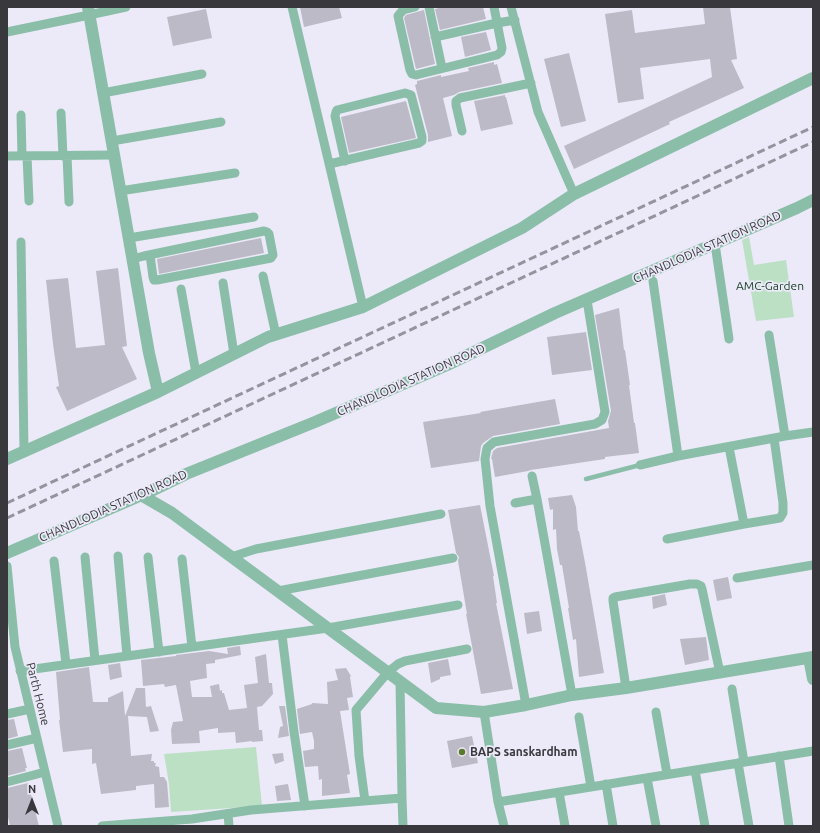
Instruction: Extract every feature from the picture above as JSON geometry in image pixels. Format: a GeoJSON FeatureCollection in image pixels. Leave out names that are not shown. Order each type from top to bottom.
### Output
{"type":"FeatureCollection","features":[{"type":"Feature","properties":{"kind":"street"},"geometry":{"type":"LineString","coordinates":[[7,32],[88,11],[126,7]]}},
{"type":"Feature","properties":{"kind":"street"},"geometry":{"type":"LineString","coordinates":[[292,7],[363,307]]}},
{"type":"Feature","properties":{"kind":"street"},"geometry":{"type":"LineString","coordinates":[[415,7],[403,10],[398,16],[410,70],[412,74],[416,75],[497,55],[501,52],[502,48],[494,7]]}},
{"type":"Feature","properties":{"kind":"street"},"geometry":{"type":"LineString","coordinates":[[429,7],[442,68]]}},
{"type":"Feature","properties":{"kind":"street"},"geometry":{"type":"LineString","coordinates":[[511,7],[538,112],[574,194]]}},
{"type":"Feature","properties":{"kind":"street"},"geometry":{"type":"LineString","coordinates":[[88,11],[149,353],[158,392]]}},
{"type":"Feature","properties":{"kind":"street"},"geometry":{"type":"LineString","coordinates":[[435,37],[514,20]]}},
{"type":"Feature","properties":{"kind":"street"},"geometry":{"type":"LineString","coordinates":[[103,93],[202,74]]}},
{"type":"Feature","properties":{"kind":"street"},"geometry":{"type":"LineString","coordinates":[[7,459],[158,392],[268,337],[363,307],[522,228],[574,194],[813,78]]}},
{"type":"Feature","properties":{"kind":"street"},"geometry":{"type":"LineString","coordinates":[[462,130],[456,105],[456,101],[460,98],[531,83]]}},
{"type":"Feature","properties":{"kind":"street"},"geometry":{"type":"LineString","coordinates":[[329,164],[345,161],[419,143],[422,141],[411,95],[406,93],[338,110],[335,116],[345,161]]}},
{"type":"Feature","properties":{"kind":"street"},"geometry":{"type":"LineString","coordinates":[[61,113],[69,202]]}},
{"type":"Feature","properties":{"kind":"street"},"geometry":{"type":"LineString","coordinates":[[21,115],[29,201]]}},
{"type":"Feature","properties":{"kind":"street"},"geometry":{"type":"LineString","coordinates":[[112,141],[221,122]]}},
{"type":"Feature","properties":{"kind":"street"},"geometry":{"type":"LineString","coordinates":[[7,156],[114,155]]}},
{"type":"Feature","properties":{"kind":"street"},"geometry":{"type":"LineString","coordinates":[[120,191],[235,173]]}},
{"type":"Feature","properties":{"kind":"street","name":"CHANDLODIA STATION ROAD"},"geometry":{"type":"LineString","coordinates":[[7,553],[186,474],[315,422],[447,365],[555,314],[813,200]]}},
{"type":"Feature","properties":{"kind":"street"},"geometry":{"type":"LineString","coordinates":[[129,238],[254,217]]}},
{"type":"Feature","properties":{"kind":"street"},"geometry":{"type":"LineString","coordinates":[[132,259],[150,255],[264,231],[269,234],[273,255],[271,258],[157,280],[154,280],[153,277],[150,255]]}},
{"type":"Feature","properties":{"kind":"street"},"geometry":{"type":"LineString","coordinates":[[21,242],[24,451]]}},
{"type":"Feature","properties":{"kind":"street"},"geometry":{"type":"LineString","coordinates":[[715,244],[729,339]]}},
{"type":"Feature","properties":{"kind":"street"},"geometry":{"type":"LineString","coordinates":[[263,276],[276,335]]}},
{"type":"Feature","properties":{"kind":"street"},"geometry":{"type":"LineString","coordinates":[[223,282],[234,354]]}},
{"type":"Feature","properties":{"kind":"street"},"geometry":{"type":"LineString","coordinates":[[653,282],[678,456]]}},
{"type":"Feature","properties":{"kind":"street"},"geometry":{"type":"LineString","coordinates":[[181,289],[196,373]]}},
{"type":"Feature","properties":{"kind":"street"},"geometry":{"type":"LineString","coordinates":[[526,705],[490,506],[485,459],[487,448],[494,442],[595,424],[602,420],[605,412],[587,300]]}},
{"type":"Feature","properties":{"kind":"street"},"geometry":{"type":"LineString","coordinates":[[769,336],[785,436]]}},
{"type":"Feature","properties":{"kind":"street"},"geometry":{"type":"LineString","coordinates":[[640,465],[729,446],[813,432]]}},
{"type":"Feature","properties":{"kind":"street"},"geometry":{"type":"LineString","coordinates":[[667,539],[780,518],[783,513],[783,503],[774,438]]}},
{"type":"Feature","properties":{"kind":"street"},"geometry":{"type":"LineString","coordinates":[[729,446],[744,524]]}},
{"type":"Feature","properties":{"kind":"street"},"geometry":{"type":"LineString","coordinates":[[532,476],[572,695]]}},
{"type":"Feature","properties":{"kind":"street"},"geometry":{"type":"LineString","coordinates":[[141,495],[172,513],[436,708],[484,712],[572,695],[626,688],[811,658],[813,679]]}},
{"type":"Feature","properties":{"kind":"street"},"geometry":{"type":"LineString","coordinates":[[515,503],[536,499]]}},
{"type":"Feature","properties":{"kind":"street"},"geometry":{"type":"LineString","coordinates":[[231,556],[256,549],[441,514]]}},
{"type":"Feature","properties":{"kind":"street"},"geometry":{"type":"LineString","coordinates":[[118,556],[128,656]]}},
{"type":"Feature","properties":{"kind":"street"},"geometry":{"type":"LineString","coordinates":[[85,557],[95,660]]}},
{"type":"Feature","properties":{"kind":"street"},"geometry":{"type":"LineString","coordinates":[[148,557],[159,652]]}},
{"type":"Feature","properties":{"kind":"street"},"geometry":{"type":"LineString","coordinates":[[182,558],[192,647]]}},
{"type":"Feature","properties":{"kind":"street"},"geometry":{"type":"LineString","coordinates":[[278,591],[453,558]]}},
{"type":"Feature","properties":{"kind":"street"},"geometry":{"type":"LineString","coordinates":[[54,561],[66,664]]}},
{"type":"Feature","properties":{"kind":"street"},"geometry":{"type":"LineString","coordinates":[[737,578],[813,565]]}},
{"type":"Feature","properties":{"kind":"street","name":"Parth Home"},"geometry":{"type":"LineString","coordinates":[[7,566],[15,647],[58,826]]}},
{"type":"Feature","properties":{"kind":"street"},"geometry":{"type":"LineString","coordinates":[[626,688],[613,598],[690,584],[697,584],[701,586],[720,673]]}},
{"type":"Feature","properties":{"kind":"street"},"geometry":{"type":"LineString","coordinates":[[20,671],[328,628],[458,605]]}},
{"type":"Feature","properties":{"kind":"street"},"geometry":{"type":"LineString","coordinates":[[282,634],[305,806]]}},
{"type":"Feature","properties":{"kind":"street"},"geometry":{"type":"LineString","coordinates":[[365,801],[359,756],[356,710],[388,672],[398,664],[405,661],[467,649]]}},
{"type":"Feature","properties":{"kind":"street"},"geometry":{"type":"LineString","coordinates":[[400,681],[403,826]]}},
{"type":"Feature","properties":{"kind":"street"},"geometry":{"type":"LineString","coordinates":[[732,689],[749,826]]}},
{"type":"Feature","properties":{"kind":"street"},"geometry":{"type":"LineString","coordinates":[[7,714],[30,709]]}},
{"type":"Feature","properties":{"kind":"street"},"geometry":{"type":"LineString","coordinates":[[484,712],[498,802],[504,826]]}},
{"type":"Feature","properties":{"kind":"street"},"geometry":{"type":"LineString","coordinates":[[656,712],[667,774]]}},
{"type":"Feature","properties":{"kind":"street"},"geometry":{"type":"LineString","coordinates":[[579,717],[591,787]]}},
{"type":"Feature","properties":{"kind":"street"},"geometry":{"type":"LineString","coordinates":[[7,745],[37,738]]}},
{"type":"Feature","properties":{"kind":"street"},"geometry":{"type":"LineString","coordinates":[[498,802],[813,751]]}},
{"type":"Feature","properties":{"kind":"street"},"geometry":{"type":"LineString","coordinates":[[779,756],[789,826]]}},
{"type":"Feature","properties":{"kind":"street"},"geometry":{"type":"LineString","coordinates":[[695,770],[705,826]]}},
{"type":"Feature","properties":{"kind":"street"},"geometry":{"type":"LineString","coordinates":[[7,782],[45,772]]}},
{"type":"Feature","properties":{"kind":"street"},"geometry":{"type":"LineString","coordinates":[[647,778],[656,826]]}},
{"type":"Feature","properties":{"kind":"street"},"geometry":{"type":"LineString","coordinates":[[606,784],[613,826]]}},
{"type":"Feature","properties":{"kind":"street"},"geometry":{"type":"LineString","coordinates":[[559,792],[565,826]]}},
{"type":"Feature","properties":{"kind":"street"},"geometry":{"type":"LineString","coordinates":[[102,826],[192,820],[251,810],[402,798]]}},
{"type":"Feature","properties":{"kind":"street"},"geometry":{"type":"LineString","coordinates":[[228,814],[229,826]]}},
{"type":"Feature","properties":{"kind":"lane"},"geometry":{"type":"LineString","coordinates":[[586,479],[640,465]]}},
{"type":"Feature","properties":{"kind":"green space","name":"AMC-Garden"},"geometry":{"type":"Polygon","coordinates":[[[749,237],[754,265],[786,260],[794,317],[756,321],[742,240],[749,237]]]}},
{"type":"Feature","properties":{"kind":"green space"},"geometry":{"type":"Polygon","coordinates":[[[256,747],[262,806],[171,812],[169,784],[164,754],[256,747]]]}},
{"type":"Feature","properties":{"kind":"building"},"geometry":{"type":"Polygon","coordinates":[[[300,7],[339,7],[342,18],[304,27],[300,7]]]}},
{"type":"Feature","properties":{"kind":"building"},"geometry":{"type":"Polygon","coordinates":[[[443,7],[483,7],[486,19],[440,30],[435,9],[443,7]]]}},
{"type":"Feature","properties":{"kind":"building"},"geometry":{"type":"Polygon","coordinates":[[[703,7],[730,7],[737,59],[731,60],[744,88],[669,122],[670,124],[574,169],[564,146],[712,77],[710,59],[640,68],[644,99],[618,103],[605,14],[632,10],[635,33],[705,24],[703,7]]]}},
{"type":"Feature","properties":{"kind":"building"},"geometry":{"type":"Polygon","coordinates":[[[206,9],[212,38],[173,46],[167,17],[206,9]]]}},
{"type":"Feature","properties":{"kind":"building"},"geometry":{"type":"Polygon","coordinates":[[[424,10],[435,64],[416,69],[404,18],[406,15],[424,10]]]}},
{"type":"Feature","properties":{"kind":"building"},"geometry":{"type":"Polygon","coordinates":[[[486,32],[491,50],[465,57],[461,37],[486,32]]]}},
{"type":"Feature","properties":{"kind":"building"},"geometry":{"type":"Polygon","coordinates":[[[569,53],[586,121],[561,127],[544,59],[569,53]]]}},
{"type":"Feature","properties":{"kind":"building"},"geometry":{"type":"Polygon","coordinates":[[[494,62],[494,65],[497,64],[502,83],[459,92],[443,98],[452,136],[428,142],[428,135],[415,85],[417,84],[417,81],[441,75],[441,77],[469,71],[468,68],[494,62]]]}},
{"type":"Feature","properties":{"kind":"building"},"geometry":{"type":"Polygon","coordinates":[[[505,95],[513,124],[481,131],[474,101],[505,95]]]}},
{"type":"Feature","properties":{"kind":"building"},"geometry":{"type":"Polygon","coordinates":[[[406,101],[416,138],[349,153],[341,117],[406,101]]]}},
{"type":"Feature","properties":{"kind":"building"},"geometry":{"type":"Polygon","coordinates":[[[261,238],[264,253],[159,274],[157,259],[261,238]]]}},
{"type":"Feature","properties":{"kind":"building"},"geometry":{"type":"Polygon","coordinates":[[[118,268],[127,346],[122,347],[137,379],[67,411],[56,387],[59,386],[46,280],[68,278],[76,348],[105,345],[96,271],[118,268]]]}},
{"type":"Feature","properties":{"kind":"building"},"geometry":{"type":"Polygon","coordinates":[[[619,308],[639,453],[605,457],[605,459],[495,477],[491,459],[493,451],[497,448],[609,428],[608,421],[611,411],[595,315],[619,308]]]}},
{"type":"Feature","properties":{"kind":"building"},"geometry":{"type":"Polygon","coordinates":[[[586,332],[592,370],[552,375],[547,337],[586,332]]]}},
{"type":"Feature","properties":{"kind":"building"},"geometry":{"type":"Polygon","coordinates":[[[555,399],[560,424],[493,436],[481,446],[479,461],[431,468],[423,422],[555,399]]]}},
{"type":"Feature","properties":{"kind":"building"},"geometry":{"type":"Polygon","coordinates":[[[572,495],[576,507],[578,531],[586,568],[604,673],[579,677],[576,639],[573,640],[562,565],[560,565],[557,549],[556,529],[553,530],[553,509],[550,510],[548,498],[572,495]]]}},
{"type":"Feature","properties":{"kind":"building"},"geometry":{"type":"Polygon","coordinates":[[[480,505],[494,576],[496,603],[513,689],[481,694],[466,614],[458,561],[459,557],[456,553],[448,510],[480,505]]]}},
{"type":"Feature","properties":{"kind":"building"},"geometry":{"type":"Polygon","coordinates":[[[728,577],[732,598],[717,601],[713,580],[728,577]]]}},
{"type":"Feature","properties":{"kind":"building"},"geometry":{"type":"Polygon","coordinates":[[[665,594],[667,605],[653,609],[652,597],[665,594]]]}},
{"type":"Feature","properties":{"kind":"building"},"geometry":{"type":"Polygon","coordinates":[[[539,611],[542,631],[527,634],[524,613],[539,611]]]}},
{"type":"Feature","properties":{"kind":"building"},"geometry":{"type":"Polygon","coordinates":[[[706,637],[709,660],[685,665],[680,639],[706,637]]]}},
{"type":"Feature","properties":{"kind":"building"},"geometry":{"type":"Polygon","coordinates":[[[240,646],[241,655],[215,660],[215,663],[206,664],[207,678],[190,681],[192,697],[212,697],[210,686],[219,684],[220,691],[222,690],[222,693],[224,693],[229,710],[247,708],[244,685],[258,683],[255,657],[266,654],[269,683],[272,683],[273,694],[262,706],[257,707],[259,730],[262,730],[263,741],[236,743],[235,732],[218,733],[218,728],[199,731],[200,743],[172,744],[171,730],[173,722],[183,721],[176,685],[165,687],[164,684],[143,686],[141,660],[209,651],[228,654],[227,648],[240,646]]]}},
{"type":"Feature","properties":{"kind":"building"},"geometry":{"type":"Polygon","coordinates":[[[448,659],[451,675],[440,677],[440,679],[431,683],[428,663],[448,659]]]}},
{"type":"Feature","properties":{"kind":"building"},"geometry":{"type":"Polygon","coordinates":[[[120,663],[122,677],[110,680],[108,665],[120,663]]]}},
{"type":"Feature","properties":{"kind":"building"},"geometry":{"type":"Polygon","coordinates":[[[89,667],[93,702],[108,702],[108,698],[123,691],[125,716],[136,688],[145,688],[146,707],[151,706],[159,731],[150,732],[147,717],[128,716],[131,756],[152,754],[151,761],[156,763],[155,766],[159,767],[160,777],[164,777],[167,782],[169,807],[155,808],[154,784],[136,786],[136,790],[101,794],[96,763],[92,764],[92,749],[63,752],[56,672],[89,667]]]}},
{"type":"Feature","properties":{"kind":"building"},"geometry":{"type":"Polygon","coordinates":[[[346,668],[351,676],[353,697],[347,698],[349,710],[340,711],[350,774],[347,775],[350,793],[322,796],[322,779],[319,780],[318,766],[305,767],[303,751],[314,749],[314,741],[312,732],[300,734],[297,709],[312,703],[328,704],[327,682],[338,680],[335,669],[346,668]]]}},
{"type":"Feature","properties":{"kind":"building"},"geometry":{"type":"Polygon","coordinates":[[[279,706],[285,706],[289,736],[278,738],[280,727],[283,726],[279,706]]]}},
{"type":"Feature","properties":{"kind":"building"},"geometry":{"type":"Polygon","coordinates":[[[14,719],[18,736],[7,739],[7,720],[14,719]]]}},
{"type":"Feature","properties":{"kind":"building","name":"BAPS sanskardham"},"geometry":{"type":"Polygon","coordinates":[[[472,736],[478,763],[452,768],[447,741],[472,736]]]}},
{"type":"Feature","properties":{"kind":"building"},"geometry":{"type":"Polygon","coordinates":[[[22,748],[27,768],[25,768],[26,771],[7,776],[7,751],[22,748]]]}},
{"type":"Feature","properties":{"kind":"building"},"geometry":{"type":"Polygon","coordinates":[[[283,753],[284,761],[275,764],[272,754],[283,753]]]}},
{"type":"Feature","properties":{"kind":"building"},"geometry":{"type":"Polygon","coordinates":[[[28,783],[39,826],[10,826],[7,813],[7,788],[28,783]]]}},
{"type":"Feature","properties":{"kind":"building"},"geometry":{"type":"Polygon","coordinates":[[[288,784],[291,800],[277,801],[275,786],[288,784]]]}},
{"type":"Feature","properties":{"kind":"railway"},"geometry":{"type":"LineString","coordinates":[[7,503],[813,127]]}},
{"type":"Feature","properties":{"kind":"railway"},"geometry":{"type":"LineString","coordinates":[[7,518],[813,142]]}},
{"type":"Feature","properties":{"kind":"place","name":"BAPS sanskardham"},"geometry":{"type":"Point","coordinates":[462,752]}}]}
